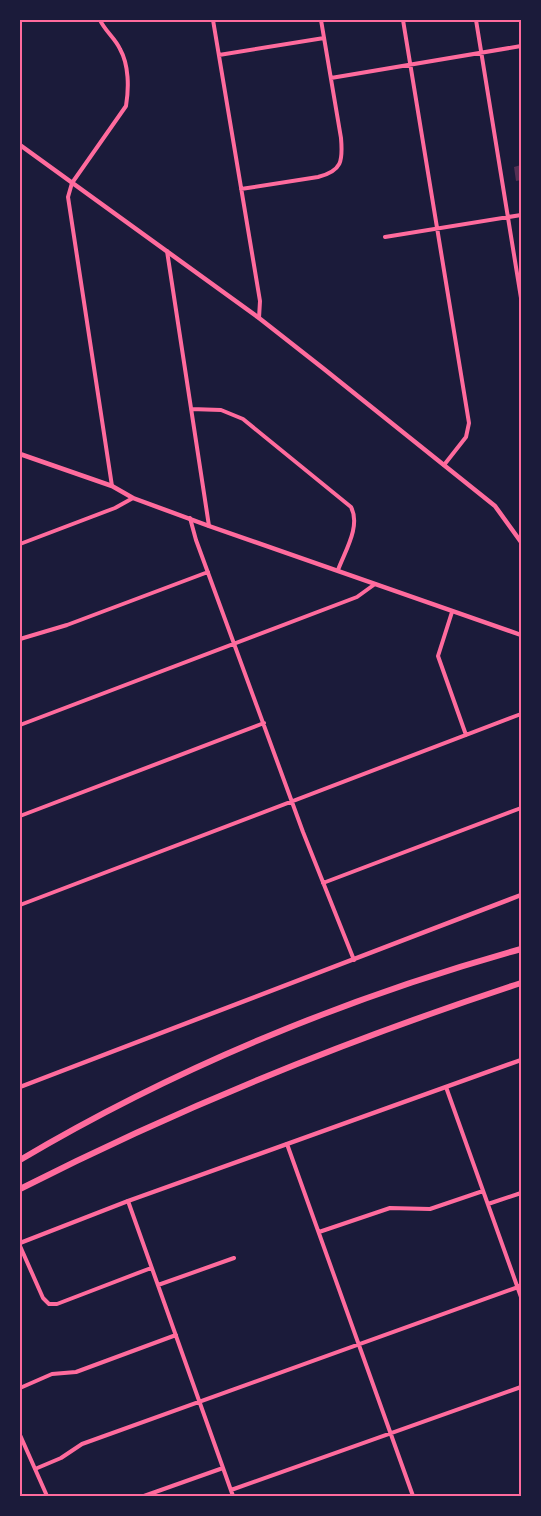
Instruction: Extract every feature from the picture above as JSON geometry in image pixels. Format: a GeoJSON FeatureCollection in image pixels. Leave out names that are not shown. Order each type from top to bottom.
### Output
{"type":"FeatureCollection","features":[{"type":"Feature","properties":{"kind":"highway"},"geometry":{"type":"LineString","coordinates":[[20,1160],[132,1100],[244,1048],[366,999],[521,949]]}},
{"type":"Feature","properties":{"kind":"highway"},"geometry":{"type":"LineString","coordinates":[[20,1189],[162,1122],[278,1072],[404,1023],[521,983]]}},
{"type":"Feature","properties":{"kind":"street"},"geometry":{"type":"LineString","coordinates":[[100,20],[104,29],[120,48],[124,59],[128,93],[126,106],[72,184],[68,197],[112,486]]}},
{"type":"Feature","properties":{"kind":"street"},"geometry":{"type":"LineString","coordinates":[[212,20],[260,301],[258,318]]}},
{"type":"Feature","properties":{"kind":"street"},"geometry":{"type":"LineString","coordinates":[[241,189],[318,177],[330,174],[339,166],[343,154],[321,20]]}},
{"type":"Feature","properties":{"kind":"street"},"geometry":{"type":"LineString","coordinates":[[404,20],[469,423],[466,437],[444,465]]}},
{"type":"Feature","properties":{"kind":"street"},"geometry":{"type":"LineString","coordinates":[[476,20],[521,298]]}},
{"type":"Feature","properties":{"kind":"street"},"geometry":{"type":"LineString","coordinates":[[218,55],[324,38]]}},
{"type":"Feature","properties":{"kind":"street"},"geometry":{"type":"LineString","coordinates":[[331,78],[521,46]]}},
{"type":"Feature","properties":{"kind":"street"},"geometry":{"type":"LineString","coordinates":[[20,145],[258,318],[444,465],[495,506],[521,542]]}},
{"type":"Feature","properties":{"kind":"street"},"geometry":{"type":"LineString","coordinates":[[385,237],[521,215]]}},
{"type":"Feature","properties":{"kind":"street"},"geometry":{"type":"LineString","coordinates":[[167,251],[209,526]]}},
{"type":"Feature","properties":{"kind":"street"},"geometry":{"type":"LineString","coordinates":[[191,409],[221,410],[243,419],[352,507],[356,516],[354,527],[338,570]]}},
{"type":"Feature","properties":{"kind":"street"},"geometry":{"type":"LineString","coordinates":[[20,454],[112,486],[133,498],[209,526],[521,635]]}},
{"type":"Feature","properties":{"kind":"street"},"geometry":{"type":"LineString","coordinates":[[20,544],[115,508],[133,498]]}},
{"type":"Feature","properties":{"kind":"street"},"geometry":{"type":"LineString","coordinates":[[190,518],[234,644],[323,883],[354,960]]}},
{"type":"Feature","properties":{"kind":"street"},"geometry":{"type":"LineString","coordinates":[[20,639],[67,625],[208,572]]}},
{"type":"Feature","properties":{"kind":"street"},"geometry":{"type":"LineString","coordinates":[[20,726],[357,597],[375,584]]}},
{"type":"Feature","properties":{"kind":"street"},"geometry":{"type":"LineString","coordinates":[[452,612],[438,656],[466,735]]}},
{"type":"Feature","properties":{"kind":"street"},"geometry":{"type":"LineString","coordinates":[[20,905],[521,714]]}},
{"type":"Feature","properties":{"kind":"street"},"geometry":{"type":"LineString","coordinates":[[20,816],[264,723]]}},
{"type":"Feature","properties":{"kind":"street"},"geometry":{"type":"LineString","coordinates":[[323,883],[521,808]]}},
{"type":"Feature","properties":{"kind":"street"},"geometry":{"type":"LineString","coordinates":[[20,1087],[521,895]]}},
{"type":"Feature","properties":{"kind":"street"},"geometry":{"type":"LineString","coordinates":[[151,1268],[57,1304],[49,1304],[44,1298],[20,1244],[128,1201],[521,1060]]}},
{"type":"Feature","properties":{"kind":"street"},"geometry":{"type":"LineString","coordinates":[[446,1086],[519,1286],[521,1297]]}},
{"type":"Feature","properties":{"kind":"street"},"geometry":{"type":"LineString","coordinates":[[287,1144],[413,1496]]}},
{"type":"Feature","properties":{"kind":"street"},"geometry":{"type":"LineString","coordinates":[[318,1232],[390,1208],[430,1209],[483,1191]]}},
{"type":"Feature","properties":{"kind":"street"},"geometry":{"type":"LineString","coordinates":[[488,1204],[521,1193]]}},
{"type":"Feature","properties":{"kind":"street"},"geometry":{"type":"LineString","coordinates":[[128,1201],[233,1496]]}},
{"type":"Feature","properties":{"kind":"street"},"geometry":{"type":"LineString","coordinates":[[158,1285],[234,1258]]}},
{"type":"Feature","properties":{"kind":"street"},"geometry":{"type":"LineString","coordinates":[[35,1469],[61,1458],[82,1444],[519,1286]]}},
{"type":"Feature","properties":{"kind":"street"},"geometry":{"type":"LineString","coordinates":[[20,1388],[52,1374],[76,1372],[176,1335]]}},
{"type":"Feature","properties":{"kind":"street"},"geometry":{"type":"LineString","coordinates":[[231,1490],[521,1388]]}},
{"type":"Feature","properties":{"kind":"street"},"geometry":{"type":"LineString","coordinates":[[20,1435],[22,1447],[35,1469],[47,1496]]}},
{"type":"Feature","properties":{"kind":"street"},"geometry":{"type":"LineString","coordinates":[[144,1496],[223,1468]]}},
{"type":"Feature","properties":{"kind":"building"},"geometry":{"type":"Polygon","coordinates":[[[521,165],[521,180],[516,181],[514,167],[521,165]]]}}]}
